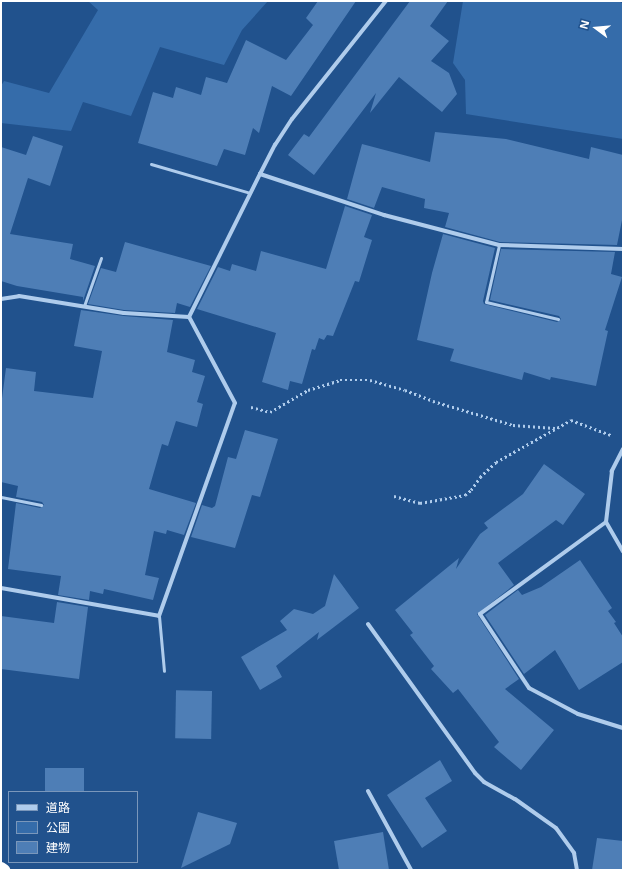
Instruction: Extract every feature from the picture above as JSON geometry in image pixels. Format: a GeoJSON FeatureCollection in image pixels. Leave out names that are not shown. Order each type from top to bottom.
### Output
{"type":"FeatureCollection","features":[{"type":"Feature","properties":{"kind":"street"},"geometry":{"type":"LineString","coordinates":[[189,317],[275,145],[292,119],[386,1]]}},
{"type":"Feature","properties":{"kind":"street"},"geometry":{"type":"LineString","coordinates":[[260,174],[384,215],[498,245],[623,249]]}},
{"type":"Feature","properties":{"kind":"street"},"geometry":{"type":"LineString","coordinates":[[1,299],[19,296],[124,313],[189,317]]}},
{"type":"Feature","properties":{"kind":"street"},"geometry":{"type":"LineString","coordinates":[[1,588],[159,616],[235,403],[189,317]]}},
{"type":"Feature","properties":{"kind":"street"},"geometry":{"type":"LineString","coordinates":[[623,450],[612,471],[606,522],[623,551]]}},
{"type":"Feature","properties":{"kind":"street"},"geometry":{"type":"LineString","coordinates":[[606,522],[480,614],[529,688],[578,714],[623,728]]}},
{"type":"Feature","properties":{"kind":"street"},"geometry":{"type":"LineString","coordinates":[[368,624],[475,773],[484,782],[515,799],[556,828],[574,853],[577,870]]}},
{"type":"Feature","properties":{"kind":"street"},"geometry":{"type":"LineString","coordinates":[[368,791],[411,870]]}},
{"type":"Feature","properties":{"kind":"lane"},"geometry":{"type":"LineString","coordinates":[[151,164],[250,193]]}},
{"type":"Feature","properties":{"kind":"lane"},"geometry":{"type":"LineString","coordinates":[[498,245],[486,302],[558,319]]}},
{"type":"Feature","properties":{"kind":"lane"},"geometry":{"type":"LineString","coordinates":[[84,306],[101,258]]}},
{"type":"Feature","properties":{"kind":"lane"},"geometry":{"type":"LineString","coordinates":[[1,497],[41,505]]}},
{"type":"Feature","properties":{"kind":"lane"},"geometry":{"type":"LineString","coordinates":[[159,616],[164,671]]}},
{"type":"Feature","properties":{"kind":"path"},"geometry":{"type":"LineString","coordinates":[[235,403],[270,412],[308,390],[340,380],[370,380],[513,425],[555,428]]}},
{"type":"Feature","properties":{"kind":"path"},"geometry":{"type":"LineString","coordinates":[[394,496],[420,503],[465,495],[496,462],[571,420],[616,437]]}},
{"type":"Feature","properties":{"kind":"green space"},"geometry":{"type":"Polygon","coordinates":[[[88,1],[268,1],[242,30],[224,65],[160,47],[131,116],[83,102],[71,131],[1,123],[1,86],[4,81],[49,93],[98,10],[88,1]]]}},
{"type":"Feature","properties":{"kind":"green space"},"geometry":{"type":"Polygon","coordinates":[[[463,1],[619,1],[623,4],[623,139],[466,114],[465,80],[453,63],[463,1]]]}},
{"type":"Feature","properties":{"kind":"building"},"geometry":{"type":"Polygon","coordinates":[[[318,1],[356,1],[291,96],[272,86],[259,133],[253,128],[245,155],[224,149],[217,166],[138,143],[153,92],[173,98],[176,87],[201,95],[206,77],[227,83],[246,40],[286,60],[313,25],[306,18],[318,1]]]}},
{"type":"Feature","properties":{"kind":"building"},"geometry":{"type":"Polygon","coordinates":[[[410,1],[448,1],[430,26],[449,41],[431,61],[449,73],[457,94],[442,112],[399,77],[370,113],[376,93],[314,175],[288,155],[304,134],[309,137],[410,1]]]}},
{"type":"Feature","properties":{"kind":"building"},"geometry":{"type":"Polygon","coordinates":[[[435,132],[506,139],[589,159],[591,147],[623,155],[623,215],[617,245],[500,242],[445,227],[449,213],[424,208],[425,199],[382,187],[374,208],[347,199],[362,144],[430,162],[435,132]]]}},
{"type":"Feature","properties":{"kind":"building"},"geometry":{"type":"Polygon","coordinates":[[[33,136],[63,146],[50,186],[28,178],[10,234],[73,244],[70,259],[95,266],[83,301],[83,297],[17,286],[1,281],[1,147],[26,155],[33,136]]]}},
{"type":"Feature","properties":{"kind":"building"},"geometry":{"type":"Polygon","coordinates":[[[345,206],[372,215],[364,237],[372,240],[359,282],[355,281],[333,336],[327,335],[324,340],[319,338],[315,350],[312,349],[302,384],[290,381],[288,390],[262,382],[276,333],[197,309],[218,267],[230,271],[232,264],[256,271],[261,251],[326,269],[345,206]]]}},
{"type":"Feature","properties":{"kind":"building"},"geometry":{"type":"Polygon","coordinates":[[[443,234],[495,248],[483,301],[484,304],[557,322],[561,319],[559,316],[490,300],[501,249],[615,252],[611,274],[622,277],[605,330],[608,331],[596,386],[551,377],[550,380],[524,372],[522,380],[450,361],[454,349],[417,340],[432,273],[443,234]]]}},
{"type":"Feature","properties":{"kind":"building"},"geometry":{"type":"Polygon","coordinates":[[[125,242],[211,266],[190,307],[177,303],[175,313],[124,310],[88,304],[101,268],[116,272],[125,242]]]}},
{"type":"Feature","properties":{"kind":"building"},"geometry":{"type":"Polygon","coordinates":[[[81,310],[124,316],[173,320],[167,352],[195,360],[192,372],[205,376],[197,402],[203,404],[197,427],[176,421],[168,446],[162,444],[149,489],[196,503],[184,535],[167,530],[166,534],[154,531],[145,575],[159,578],[153,600],[104,589],[103,594],[90,591],[89,600],[58,595],[61,576],[8,569],[16,503],[40,508],[44,505],[42,502],[16,497],[18,486],[1,482],[1,406],[6,368],[36,372],[34,391],[93,398],[102,351],[74,346],[81,310]]]}},
{"type":"Feature","properties":{"kind":"building"},"geometry":{"type":"Polygon","coordinates":[[[245,430],[278,439],[260,497],[252,495],[235,548],[191,537],[202,505],[212,508],[215,506],[228,457],[236,459],[245,430]]]}},
{"type":"Feature","properties":{"kind":"building"},"geometry":{"type":"Polygon","coordinates":[[[544,464],[585,494],[563,525],[556,520],[498,563],[514,585],[477,614],[519,679],[505,689],[554,730],[521,770],[494,747],[499,742],[458,689],[453,693],[431,669],[434,666],[410,635],[413,633],[395,610],[459,558],[456,569],[480,534],[488,528],[484,523],[523,494],[544,464]]]}},
{"type":"Feature","properties":{"kind":"building"},"geometry":{"type":"Polygon","coordinates":[[[580,560],[612,608],[608,611],[616,622],[614,623],[623,637],[623,662],[579,690],[555,650],[524,674],[485,615],[518,590],[522,595],[541,587],[580,560]]]}},
{"type":"Feature","properties":{"kind":"building"},"geometry":{"type":"Polygon","coordinates":[[[334,574],[359,608],[317,640],[319,632],[276,666],[282,677],[260,690],[241,657],[287,630],[280,621],[294,609],[313,614],[325,606],[334,574]]]}},
{"type":"Feature","properties":{"kind":"building"},"geometry":{"type":"Polygon","coordinates":[[[57,602],[88,607],[79,679],[1,669],[1,616],[54,623],[57,602]]]}},
{"type":"Feature","properties":{"kind":"building"},"geometry":{"type":"Polygon","coordinates":[[[176,690],[212,691],[211,739],[175,738],[176,690]]]}},
{"type":"Feature","properties":{"kind":"building"},"geometry":{"type":"Polygon","coordinates":[[[440,760],[452,781],[425,798],[447,831],[422,848],[387,795],[440,760]]]}},
{"type":"Feature","properties":{"kind":"building"},"geometry":{"type":"Polygon","coordinates":[[[45,768],[84,768],[84,791],[45,791],[45,768]]]}},
{"type":"Feature","properties":{"kind":"building"},"geometry":{"type":"Polygon","coordinates":[[[198,812],[237,823],[230,844],[181,868],[198,812]]]}},
{"type":"Feature","properties":{"kind":"building"},"geometry":{"type":"Polygon","coordinates":[[[383,832],[389,870],[339,870],[334,841],[383,832]]]}},
{"type":"Feature","properties":{"kind":"building"},"geometry":{"type":"Polygon","coordinates":[[[597,838],[623,841],[623,870],[592,870],[597,838]]]}}]}
